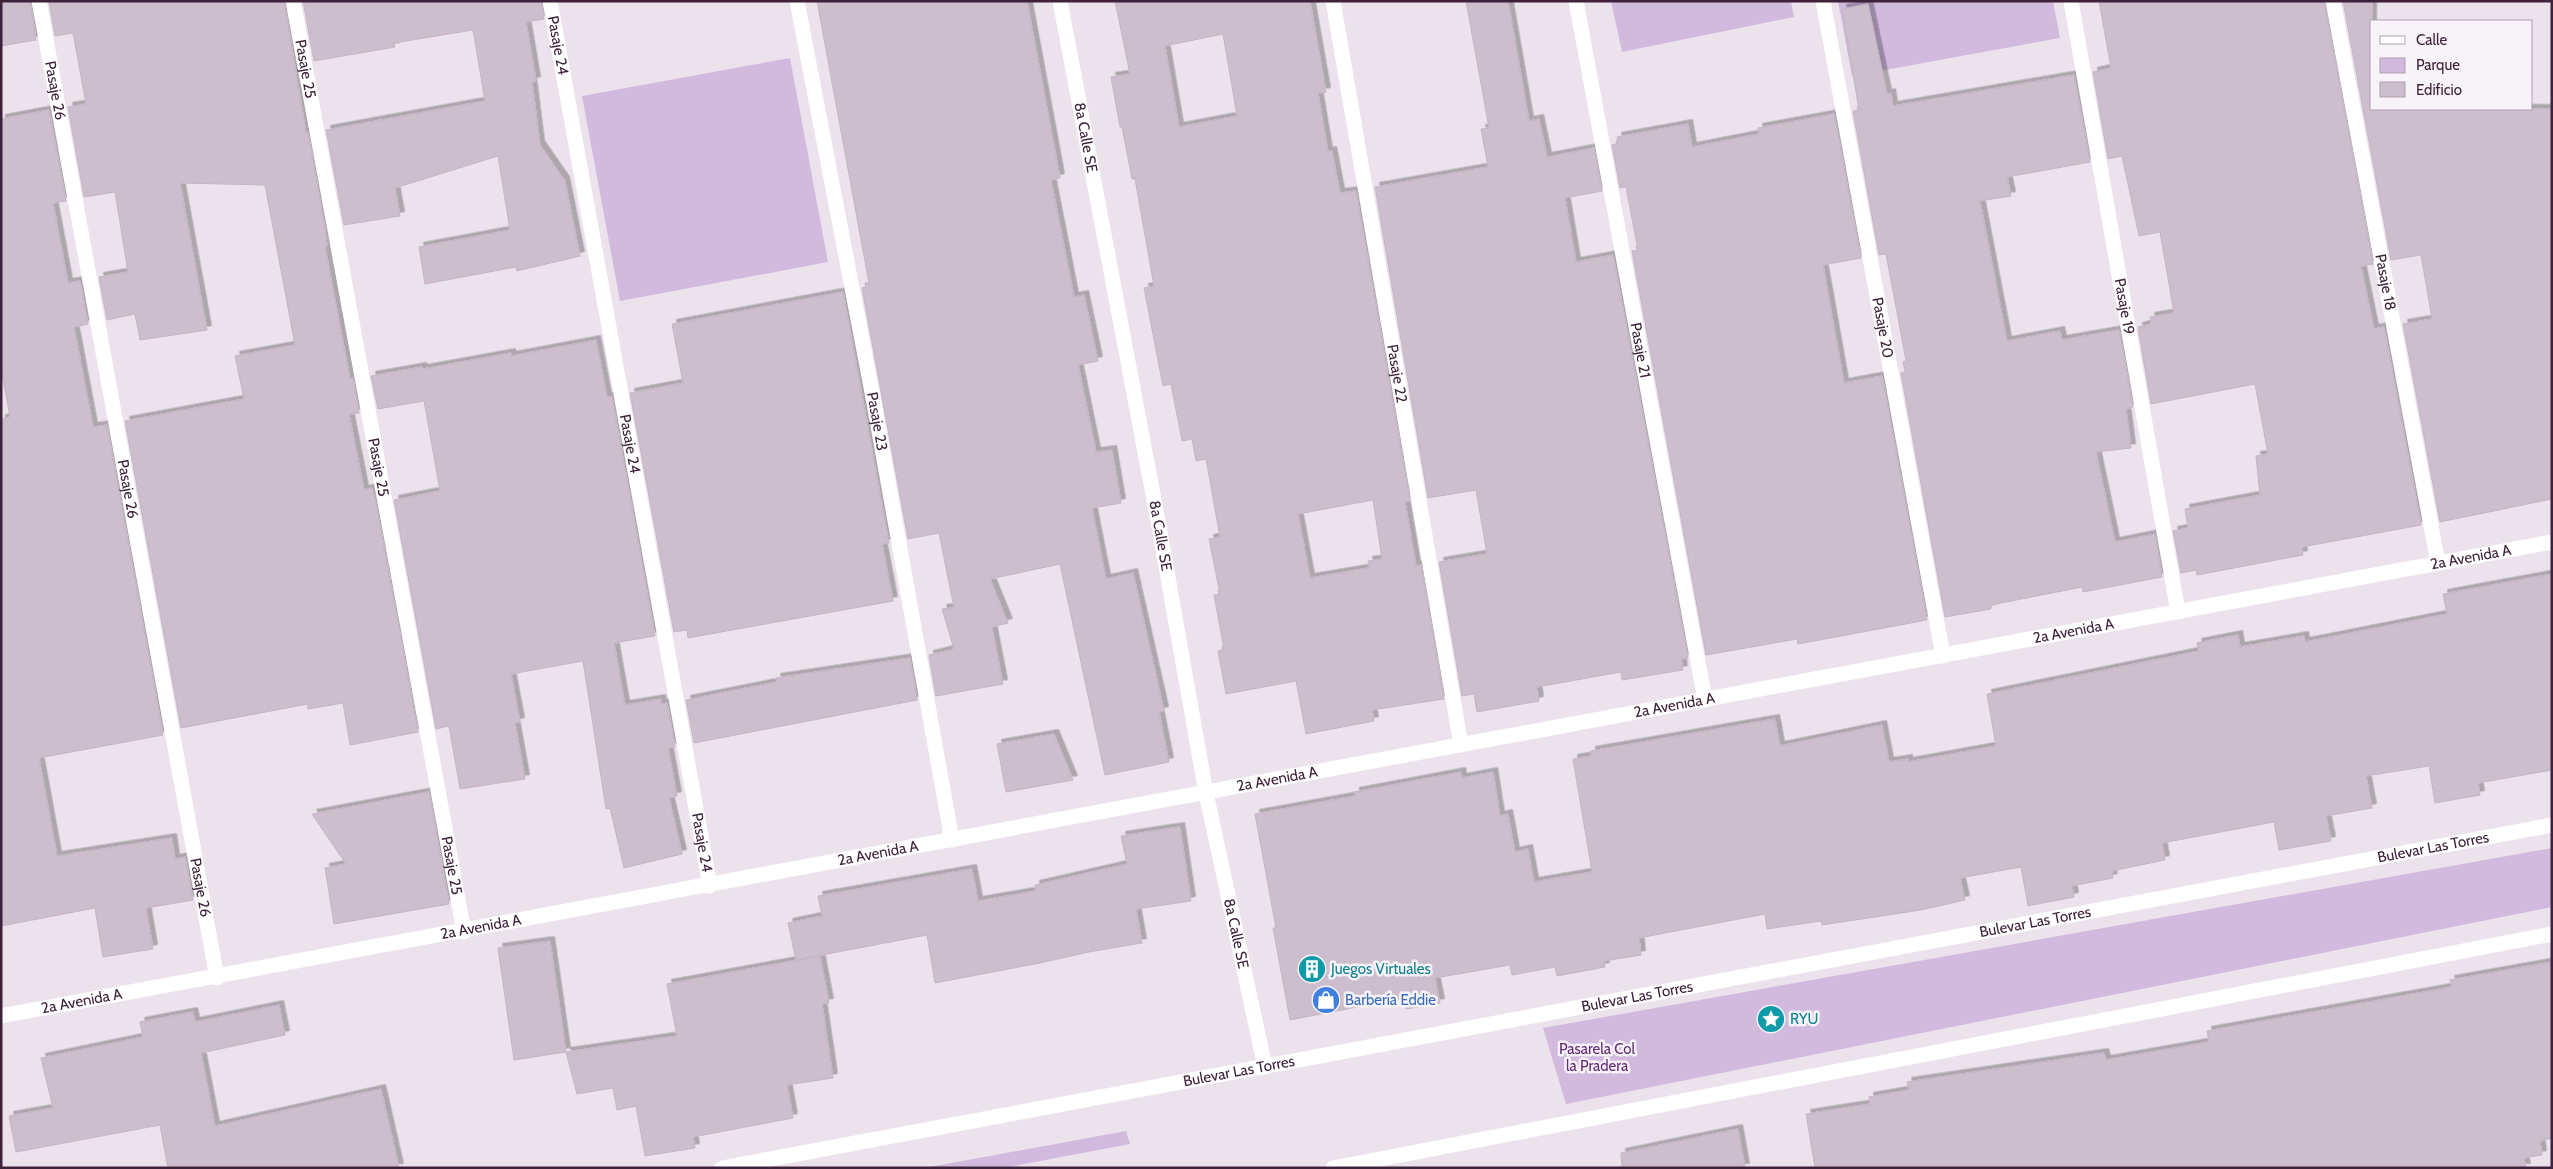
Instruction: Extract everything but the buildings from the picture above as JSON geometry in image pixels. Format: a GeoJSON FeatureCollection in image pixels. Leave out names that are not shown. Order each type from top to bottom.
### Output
{"type":"FeatureCollection","features":[{"type":"Feature","properties":{"kind":"street","name":"Pasaje 26"},"geometry":{"type":"LineString","coordinates":[[38,1],[217,978]]}},
{"type":"Feature","properties":{"kind":"street","name":"Pasaje 25"},"geometry":{"type":"LineString","coordinates":[[293,1],[464,932]]}},
{"type":"Feature","properties":{"kind":"street","name":"Pasaje 24"},"geometry":{"type":"LineString","coordinates":[[550,1],[710,886]]}},
{"type":"Feature","properties":{"kind":"street","name":"Pasaje 23"},"geometry":{"type":"LineString","coordinates":[[798,1],[868,373],[952,840]]}},
{"type":"Feature","properties":{"kind":"street","name":"8a Calle SE"},"geometry":{"type":"LineString","coordinates":[[1060,1],[1156,512],[1206,793],[1265,1067]]}},
{"type":"Feature","properties":{"kind":"street","name":"Pasaje 22"},"geometry":{"type":"LineString","coordinates":[[1333,1],[1461,745]]}},
{"type":"Feature","properties":{"kind":"street","name":"Pasaje 21"},"geometry":{"type":"LineString","coordinates":[[1576,1],[1705,700]]}},
{"type":"Feature","properties":{"kind":"street","name":"Pasaje 20"},"geometry":{"type":"LineString","coordinates":[[1823,1],[1943,656]]}},
{"type":"Feature","properties":{"kind":"street","name":"Pasaje 19"},"geometry":{"type":"LineString","coordinates":[[2071,1],[2178,612]]}},
{"type":"Feature","properties":{"kind":"street","name":"Pasaje 18"},"geometry":{"type":"LineString","coordinates":[[2333,1],[2438,563]]}},
{"type":"Feature","properties":{"kind":"street","name":"2a Avenida A"},"geometry":{"type":"LineString","coordinates":[[1,1016],[217,978],[2552,542]]}},
{"type":"Feature","properties":{"kind":"street","name":"Bulevar Las Torres"},"geometry":{"type":"LineString","coordinates":[[722,1168],[2552,826]]}},
{"type":"Feature","properties":{"kind":"street"},"geometry":{"type":"LineString","coordinates":[[1333,1168],[2552,934]]}},
{"type":"Feature","properties":{"kind":"green space"},"geometry":{"type":"Polygon","coordinates":[[[1611,1],[1791,1],[1794,17],[1622,52],[1611,1]]]}},
{"type":"Feature","properties":{"kind":"green space"},"geometry":{"type":"Polygon","coordinates":[[[1838,1],[2053,1],[2060,38],[1852,76],[1838,1]]]}},
{"type":"Feature","properties":{"kind":"green space"},"geometry":{"type":"Polygon","coordinates":[[[790,58],[828,262],[620,301],[582,96],[790,58]]]}},
{"type":"Feature","properties":{"kind":"green space","name":"Pasarela Col la Pradera"},"geometry":{"type":"Polygon","coordinates":[[[2552,848],[2552,907],[1566,1104],[1543,1028],[2552,848]]]}},
{"type":"Feature","properties":{"kind":"green space"},"geometry":{"type":"Polygon","coordinates":[[[1126,1131],[1130,1144],[1003,1168],[924,1168],[1126,1131]]]}},
{"type":"Feature","properties":{"kind":"place","name":"Juegos Virtuales"},"geometry":{"type":"Point","coordinates":[1312,969]}},
{"type":"Feature","properties":{"kind":"place","name":"Barbería Eddie"},"geometry":{"type":"Point","coordinates":[1326,1000]}},
{"type":"Feature","properties":{"kind":"place","name":"RYU"},"geometry":{"type":"Point","coordinates":[1771,1019]}}]}
